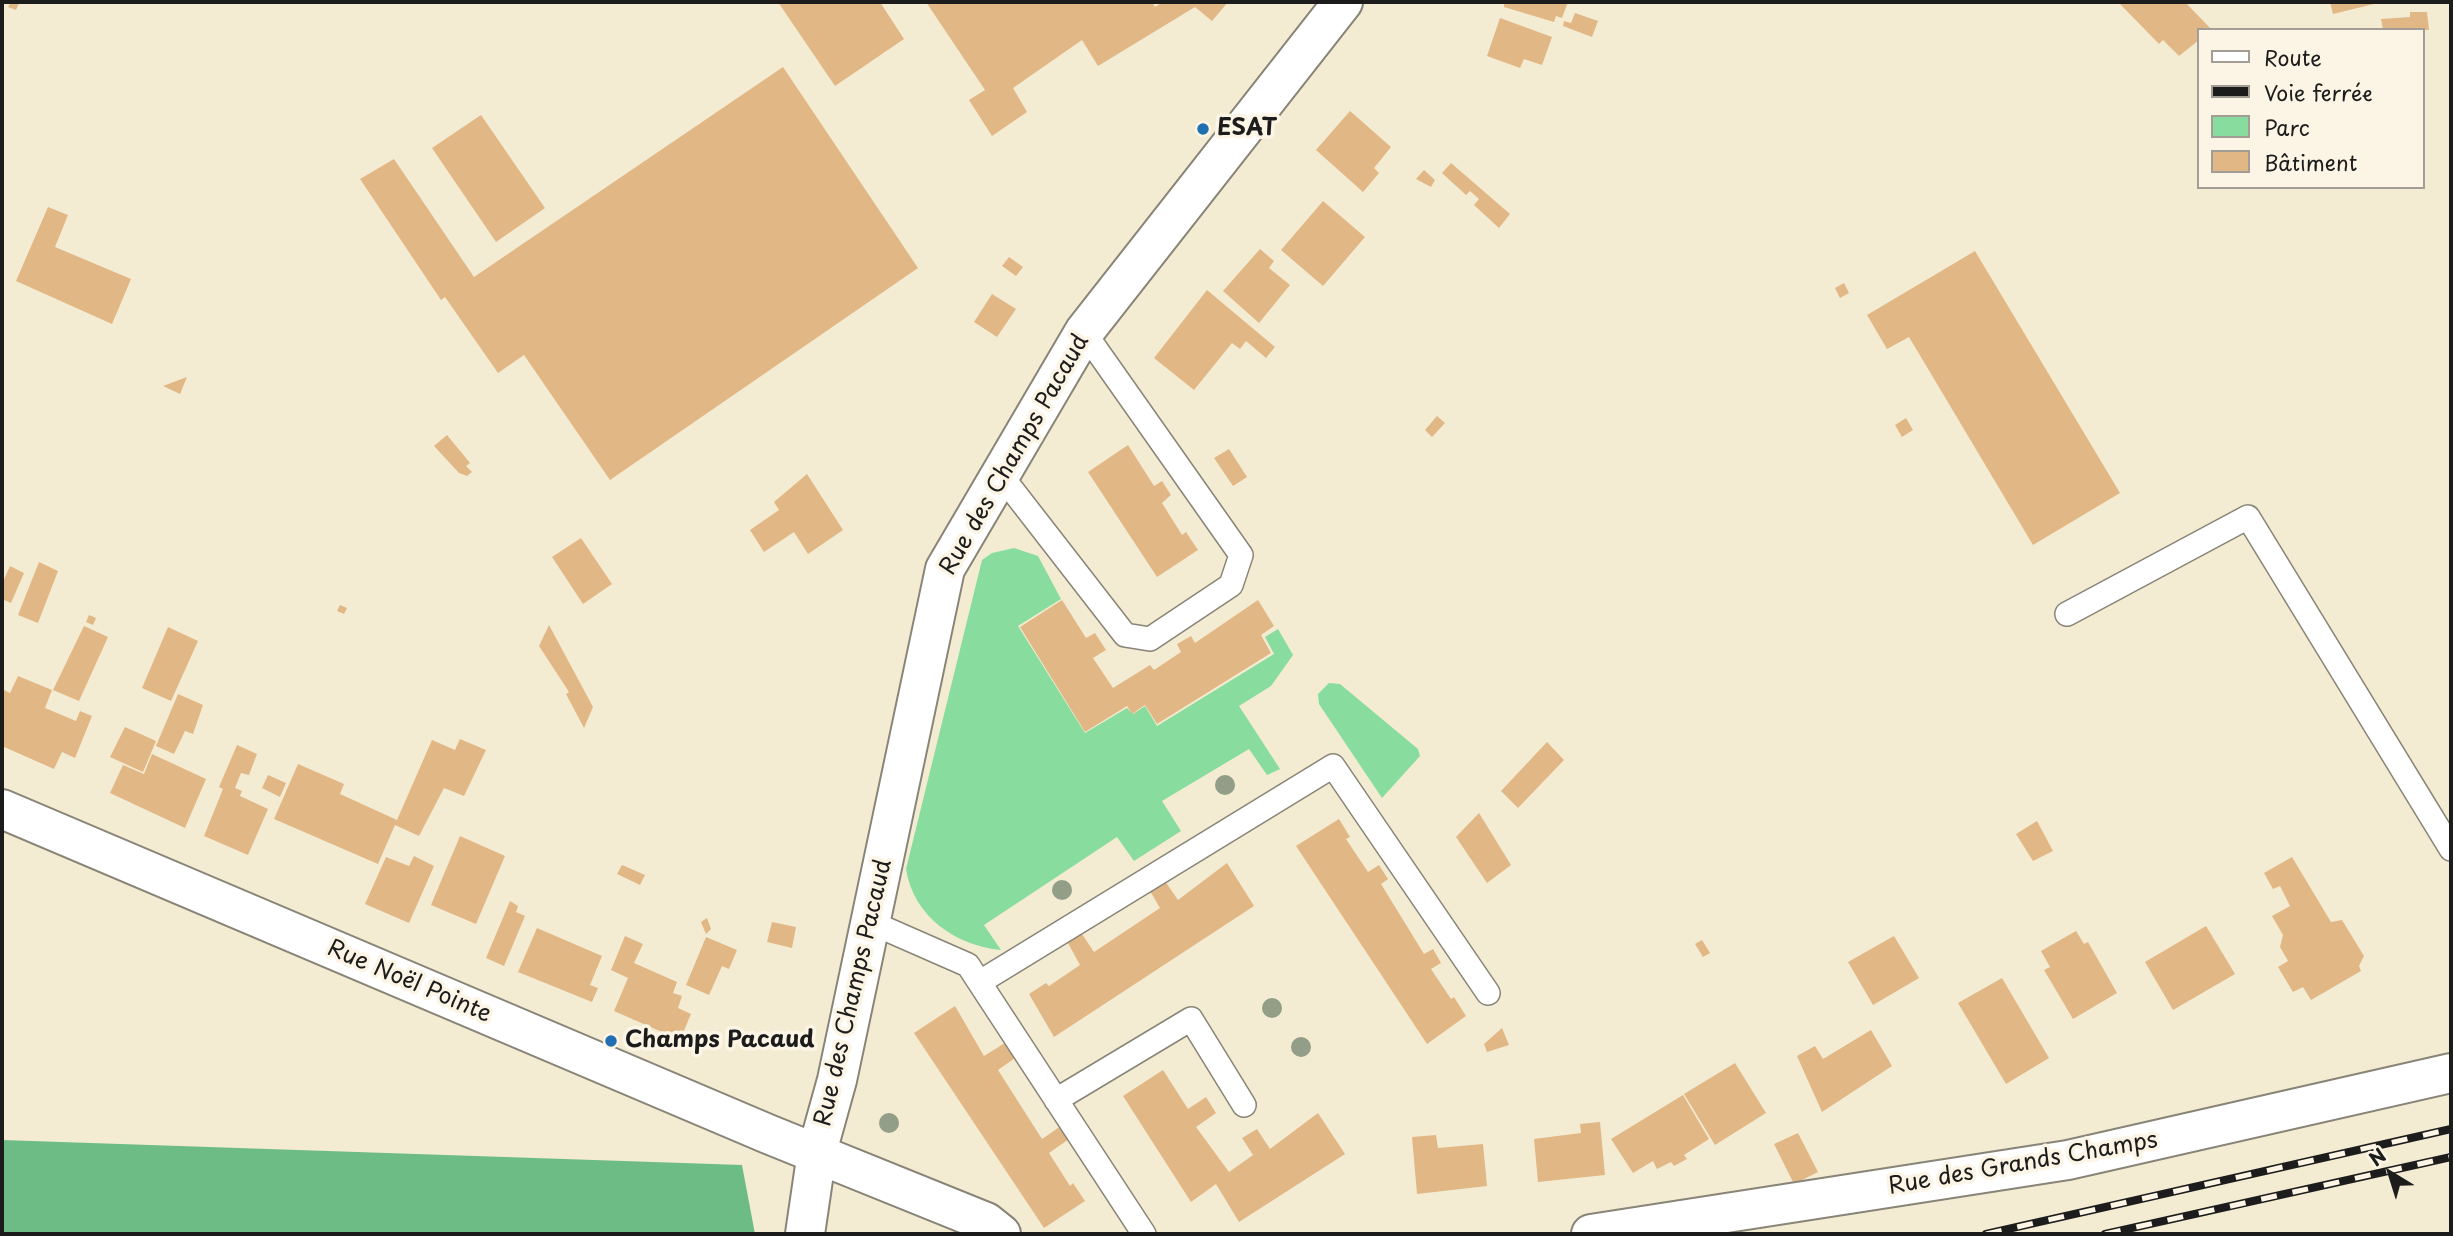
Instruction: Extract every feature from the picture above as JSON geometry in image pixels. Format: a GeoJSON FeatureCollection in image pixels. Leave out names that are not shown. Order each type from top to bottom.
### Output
{"type":"FeatureCollection","features":[{"type":"Feature","properties":{"kind":"street","name":"Rue des Champs Pacaud"},"geometry":{"type":"LineString","coordinates":[[805,1234],[817,1152],[837,1080],[945,569],[1084,332],[1343,2]]}},
{"type":"Feature","properties":{"kind":"street","name":"Rue Noël Pointe"},"geometry":{"type":"LineString","coordinates":[[2,809],[817,1152]]}},
{"type":"Feature","properties":{"kind":"street","name":"Rue des Grands Champs"},"geometry":{"type":"LineString","coordinates":[[1591,1234],[2068,1160],[2451,1073]]}},
{"type":"Feature","properties":{"kind":"street"},"geometry":{"type":"LineString","coordinates":[[817,1152],[985,1222],[1001,1234]]}},
{"type":"Feature","properties":{"kind":"lane"},"geometry":{"type":"LineString","coordinates":[[1000,474],[1125,635],[1150,639],[1231,585],[1241,555],[1084,332]]}},
{"type":"Feature","properties":{"kind":"lane"},"geometry":{"type":"LineString","coordinates":[[2067,614],[2248,517],[2451,849]]}},
{"type":"Feature","properties":{"kind":"lane"},"geometry":{"type":"LineString","coordinates":[[980,982],[1333,766],[1488,993]]}},
{"type":"Feature","properties":{"kind":"lane"},"geometry":{"type":"LineString","coordinates":[[870,922],[968,965],[1144,1234]]}},
{"type":"Feature","properties":{"kind":"lane"},"geometry":{"type":"LineString","coordinates":[[1056,1100],[1191,1019],[1244,1105]]}},
{"type":"Feature","properties":{"kind":"green space"},"geometry":{"type":"Polygon","coordinates":[[[1014,548],[1038,556],[1061,599],[1018,626],[1085,733],[1127,708],[1133,714],[1145,706],[1157,726],[1274,654],[1265,637],[1278,629],[1293,655],[1271,686],[1239,706],[1280,769],[1267,775],[1249,749],[1162,801],[1181,831],[1134,861],[1117,837],[984,925],[1001,950],[968,942],[939,926],[917,901],[906,869],[982,560],[992,553],[1014,548]]]}},
{"type":"Feature","properties":{"kind":"green space"},"geometry":{"type":"Polygon","coordinates":[[[1329,683],[1340,684],[1418,749],[1420,756],[1382,798],[1319,704],[1318,694],[1329,683]]]}},
{"type":"Feature","properties":{"kind":"green space"},"geometry":{"type":"Polygon","coordinates":[[[2,1140],[742,1165],[755,1234],[2,1234],[2,1140]]]}},
{"type":"Feature","properties":{"kind":"building"},"geometry":{"type":"Polygon","coordinates":[[[11,2],[19,3],[16,10],[8,7],[11,2]]]}},
{"type":"Feature","properties":{"kind":"building"},"geometry":{"type":"Polygon","coordinates":[[[778,2],[880,2],[904,39],[835,86],[778,2]]]}},
{"type":"Feature","properties":{"kind":"building"},"geometry":{"type":"Polygon","coordinates":[[[926,2],[1152,2],[1155,7],[1163,2],[1228,2],[1212,21],[1195,7],[1098,66],[1082,40],[1013,88],[1027,112],[992,136],[969,100],[985,90],[926,2]]]}},
{"type":"Feature","properties":{"kind":"building"},"geometry":{"type":"Polygon","coordinates":[[[1504,2],[1568,2],[1562,18],[1556,16],[1554,22],[1504,7],[1504,2]]]}},
{"type":"Feature","properties":{"kind":"building"},"geometry":{"type":"Polygon","coordinates":[[[2185,2],[2210,28],[2198,28],[2198,41],[2179,56],[2163,40],[2159,44],[2120,4],[2185,2]]]}},
{"type":"Feature","properties":{"kind":"building"},"geometry":{"type":"Polygon","coordinates":[[[2330,2],[2378,2],[2378,3],[2333,14],[2330,2]]]}},
{"type":"Feature","properties":{"kind":"building"},"geometry":{"type":"Polygon","coordinates":[[[2410,12],[2427,12],[2429,30],[2383,28],[2381,19],[2410,17],[2410,12]]]}},
{"type":"Feature","properties":{"kind":"building"},"geometry":{"type":"Polygon","coordinates":[[[1575,13],[1598,21],[1592,37],[1563,26],[1564,21],[1571,23],[1575,13]]]}},
{"type":"Feature","properties":{"kind":"building"},"geometry":{"type":"Polygon","coordinates":[[[1500,18],[1552,37],[1542,65],[1524,59],[1520,68],[1487,56],[1500,18]]]}},
{"type":"Feature","properties":{"kind":"building"},"geometry":{"type":"Polygon","coordinates":[[[783,67],[918,268],[610,480],[524,355],[498,373],[445,297],[441,300],[360,179],[394,159],[474,277],[783,67]]]}},
{"type":"Feature","properties":{"kind":"building"},"geometry":{"type":"Polygon","coordinates":[[[1350,111],[1391,147],[1374,168],[1379,173],[1363,192],[1316,150],[1350,111]]]}},
{"type":"Feature","properties":{"kind":"building"},"geometry":{"type":"Polygon","coordinates":[[[481,115],[545,208],[496,242],[432,148],[481,115]]]}},
{"type":"Feature","properties":{"kind":"building"},"geometry":{"type":"Polygon","coordinates":[[[1451,163],[1510,214],[1499,228],[1474,205],[1479,199],[1470,191],[1466,195],[1442,173],[1451,163]]]}},
{"type":"Feature","properties":{"kind":"building"},"geometry":{"type":"Polygon","coordinates":[[[1424,170],[1435,180],[1431,187],[1416,179],[1424,170]]]}},
{"type":"Feature","properties":{"kind":"building"},"geometry":{"type":"Polygon","coordinates":[[[1323,201],[1365,237],[1323,286],[1281,250],[1323,201]]]}},
{"type":"Feature","properties":{"kind":"building"},"geometry":{"type":"Polygon","coordinates":[[[48,207],[68,215],[55,247],[131,279],[112,324],[16,281],[48,207]]]}},
{"type":"Feature","properties":{"kind":"building"},"geometry":{"type":"Polygon","coordinates":[[[1260,249],[1274,261],[1269,268],[1290,285],[1259,323],[1223,291],[1260,249]]]}},
{"type":"Feature","properties":{"kind":"building"},"geometry":{"type":"Polygon","coordinates":[[[1975,251],[2120,493],[2033,545],[1909,337],[1887,349],[1867,315],[1975,251]]]}},
{"type":"Feature","properties":{"kind":"building"},"geometry":{"type":"Polygon","coordinates":[[[1009,257],[1023,267],[1016,276],[1002,266],[1009,257]]]}},
{"type":"Feature","properties":{"kind":"building"},"geometry":{"type":"Polygon","coordinates":[[[1844,283],[1849,293],[1840,298],[1835,288],[1844,283]]]}},
{"type":"Feature","properties":{"kind":"building"},"geometry":{"type":"Polygon","coordinates":[[[1207,290],[1275,347],[1266,358],[1246,341],[1240,349],[1232,343],[1194,390],[1154,358],[1207,290]]]}},
{"type":"Feature","properties":{"kind":"building"},"geometry":{"type":"Polygon","coordinates":[[[992,294],[1016,309],[997,337],[974,322],[992,294]]]}},
{"type":"Feature","properties":{"kind":"building"},"geometry":{"type":"Polygon","coordinates":[[[187,377],[180,394],[163,386],[187,377]]]}},
{"type":"Feature","properties":{"kind":"building"},"geometry":{"type":"Polygon","coordinates":[[[1437,416],[1445,423],[1432,437],[1425,430],[1437,416]]]}},
{"type":"Feature","properties":{"kind":"building"},"geometry":{"type":"Polygon","coordinates":[[[1906,418],[1913,430],[1902,437],[1895,425],[1906,418]]]}},
{"type":"Feature","properties":{"kind":"building"},"geometry":{"type":"Polygon","coordinates":[[[447,435],[470,463],[466,466],[472,472],[467,476],[459,473],[434,446],[447,435]]]}},
{"type":"Feature","properties":{"kind":"building"},"geometry":{"type":"Polygon","coordinates":[[[1128,445],[1154,486],[1162,481],[1171,495],[1162,503],[1182,535],[1186,532],[1198,550],[1157,577],[1088,472],[1128,445]]]}},
{"type":"Feature","properties":{"kind":"building"},"geometry":{"type":"Polygon","coordinates":[[[1229,449],[1247,477],[1233,486],[1214,458],[1229,449]]]}},
{"type":"Feature","properties":{"kind":"building"},"geometry":{"type":"Polygon","coordinates":[[[807,474],[843,530],[808,554],[794,532],[764,552],[750,530],[779,510],[774,502],[807,474]]]}},
{"type":"Feature","properties":{"kind":"building"},"geometry":{"type":"Polygon","coordinates":[[[581,538],[612,584],[583,604],[552,557],[581,538]]]}},
{"type":"Feature","properties":{"kind":"building"},"geometry":{"type":"Polygon","coordinates":[[[39,562],[58,571],[38,623],[18,615],[39,562]]]}},
{"type":"Feature","properties":{"kind":"building"},"geometry":{"type":"Polygon","coordinates":[[[10,566],[24,573],[11,603],[2,599],[2,584],[10,566]]]}},
{"type":"Feature","properties":{"kind":"building"},"geometry":{"type":"Polygon","coordinates":[[[1062,600],[1086,638],[1095,633],[1106,650],[1093,658],[1113,688],[1150,665],[1154,670],[1181,652],[1177,644],[1191,636],[1195,643],[1258,600],[1274,626],[1261,635],[1271,653],[1157,724],[1145,705],[1132,714],[1127,706],[1085,732],[1020,627],[1062,600]]]}},
{"type":"Feature","properties":{"kind":"building"},"geometry":{"type":"Polygon","coordinates":[[[340,605],[347,608],[344,614],[337,611],[340,605]]]}},
{"type":"Feature","properties":{"kind":"building"},"geometry":{"type":"Polygon","coordinates":[[[89,615],[96,618],[93,625],[86,622],[89,615]]]}},
{"type":"Feature","properties":{"kind":"building"},"geometry":{"type":"Polygon","coordinates":[[[549,625],[593,707],[584,728],[566,694],[569,692],[539,646],[549,625]]]}},
{"type":"Feature","properties":{"kind":"building"},"geometry":{"type":"Polygon","coordinates":[[[84,626],[108,637],[79,701],[53,690],[84,626]]]}},
{"type":"Feature","properties":{"kind":"building"},"geometry":{"type":"Polygon","coordinates":[[[168,627],[198,641],[171,701],[142,688],[168,627]]]}},
{"type":"Feature","properties":{"kind":"building"},"geometry":{"type":"Polygon","coordinates":[[[18,676],[52,690],[45,708],[76,721],[80,711],[92,716],[75,758],[62,752],[54,769],[2,746],[2,695],[4,690],[10,693],[18,676]]]}},
{"type":"Feature","properties":{"kind":"building"},"geometry":{"type":"Polygon","coordinates":[[[178,694],[203,705],[193,734],[185,731],[174,754],[156,746],[178,694]]]}},
{"type":"Feature","properties":{"kind":"building"},"geometry":{"type":"Polygon","coordinates":[[[125,727],[156,741],[143,772],[110,757],[125,727]]]}},
{"type":"Feature","properties":{"kind":"building"},"geometry":{"type":"Polygon","coordinates":[[[460,739],[486,750],[464,796],[444,788],[419,836],[395,825],[378,864],[274,819],[298,764],[344,784],[340,794],[397,820],[432,740],[455,750],[460,739]]]}},
{"type":"Feature","properties":{"kind":"building"},"geometry":{"type":"Polygon","coordinates":[[[1547,742],[1564,760],[1518,808],[1501,791],[1547,742]]]}},
{"type":"Feature","properties":{"kind":"building"},"geometry":{"type":"Polygon","coordinates":[[[237,745],[257,754],[249,775],[241,773],[235,788],[242,791],[240,796],[268,809],[248,855],[204,836],[223,789],[219,787],[237,745]]]}},
{"type":"Feature","properties":{"kind":"building"},"geometry":{"type":"Polygon","coordinates":[[[152,754],[206,779],[185,828],[110,793],[123,765],[144,774],[152,754]]]}},
{"type":"Feature","properties":{"kind":"building"},"geometry":{"type":"Polygon","coordinates":[[[268,775],[286,783],[280,797],[262,788],[268,775]]]}},
{"type":"Feature","properties":{"kind":"building"},"geometry":{"type":"Polygon","coordinates":[[[1479,813],[1511,865],[1487,883],[1456,837],[1479,813]]]}},
{"type":"Feature","properties":{"kind":"building"},"geometry":{"type":"Polygon","coordinates":[[[1339,819],[1350,837],[1346,839],[1368,872],[1379,865],[1388,879],[1381,884],[1424,954],[1433,949],[1441,963],[1431,969],[1466,1016],[1427,1044],[1296,846],[1339,819]]]}},
{"type":"Feature","properties":{"kind":"building"},"geometry":{"type":"Polygon","coordinates":[[[2037,821],[2053,851],[2033,861],[2016,834],[2037,821]]]}},
{"type":"Feature","properties":{"kind":"building"},"geometry":{"type":"Polygon","coordinates":[[[460,836],[505,856],[476,924],[431,905],[460,836]]]}},
{"type":"Feature","properties":{"kind":"building"},"geometry":{"type":"Polygon","coordinates":[[[414,856],[434,866],[409,923],[365,904],[386,857],[409,866],[414,856]]]}},
{"type":"Feature","properties":{"kind":"building"},"geometry":{"type":"Polygon","coordinates":[[[2292,857],[2331,922],[2342,920],[2364,956],[2359,966],[2361,971],[2311,1000],[2303,987],[2293,992],[2278,967],[2288,961],[2280,947],[2283,935],[2272,916],[2290,906],[2280,886],[2273,889],[2264,873],[2292,857]]]}},
{"type":"Feature","properties":{"kind":"building"},"geometry":{"type":"Polygon","coordinates":[[[1227,863],[1254,906],[1054,1037],[1029,994],[1046,983],[1049,986],[1080,965],[1068,943],[1082,934],[1094,952],[1160,908],[1150,891],[1165,881],[1178,900],[1227,863]]]}},
{"type":"Feature","properties":{"kind":"building"},"geometry":{"type":"Polygon","coordinates":[[[622,865],[645,875],[640,885],[617,874],[622,865]]]}},
{"type":"Feature","properties":{"kind":"building"},"geometry":{"type":"Polygon","coordinates":[[[510,901],[518,906],[516,912],[525,916],[504,966],[486,958],[510,901]]]}},
{"type":"Feature","properties":{"kind":"building"},"geometry":{"type":"Polygon","coordinates":[[[707,918],[711,929],[706,934],[701,922],[707,918]]]}},
{"type":"Feature","properties":{"kind":"building"},"geometry":{"type":"Polygon","coordinates":[[[772,922],[796,927],[792,948],[767,942],[772,922]]]}},
{"type":"Feature","properties":{"kind":"building"},"geometry":{"type":"Polygon","coordinates":[[[2206,926],[2235,974],[2173,1010],[2145,962],[2206,926]]]}},
{"type":"Feature","properties":{"kind":"building"},"geometry":{"type":"Polygon","coordinates":[[[537,928],[602,956],[590,985],[598,988],[592,1002],[518,972],[537,928]]]}},
{"type":"Feature","properties":{"kind":"building"},"geometry":{"type":"Polygon","coordinates":[[[2076,931],[2084,944],[2088,942],[2117,993],[2073,1019],[2044,970],[2050,967],[2041,951],[2076,931]]]}},
{"type":"Feature","properties":{"kind":"building"},"geometry":{"type":"Polygon","coordinates":[[[625,936],[643,944],[634,963],[677,982],[673,993],[682,996],[678,1008],[691,1014],[680,1040],[614,1011],[628,978],[611,970],[625,936]]]}},
{"type":"Feature","properties":{"kind":"building"},"geometry":{"type":"Polygon","coordinates":[[[1894,936],[1919,978],[1873,1005],[1848,962],[1894,936]]]}},
{"type":"Feature","properties":{"kind":"building"},"geometry":{"type":"Polygon","coordinates":[[[706,937],[737,950],[729,969],[722,966],[709,995],[686,985],[706,937]]]}},
{"type":"Feature","properties":{"kind":"building"},"geometry":{"type":"Polygon","coordinates":[[[1702,940],[1710,953],[1703,957],[1695,944],[1702,940]]]}},
{"type":"Feature","properties":{"kind":"building"},"geometry":{"type":"Polygon","coordinates":[[[2002,978],[2049,1058],[2006,1084],[1958,1003],[2002,978]]]}},
{"type":"Feature","properties":{"kind":"building"},"geometry":{"type":"Polygon","coordinates":[[[955,1006],[984,1056],[1005,1043],[1015,1058],[998,1070],[1042,1139],[1061,1126],[1069,1139],[1049,1153],[1070,1186],[1073,1183],[1085,1201],[1044,1228],[914,1033],[955,1006]]]}},
{"type":"Feature","properties":{"kind":"building"},"geometry":{"type":"Polygon","coordinates":[[[1502,1028],[1509,1045],[1487,1052],[1484,1044],[1502,1028]]]}},
{"type":"Feature","properties":{"kind":"building"},"geometry":{"type":"Polygon","coordinates":[[[1871,1030],[1892,1066],[1822,1112],[1797,1056],[1815,1046],[1823,1059],[1871,1030]]]}},
{"type":"Feature","properties":{"kind":"building"},"geometry":{"type":"Polygon","coordinates":[[[1735,1063],[1766,1113],[1715,1145],[1684,1094],[1735,1063]]]}},
{"type":"Feature","properties":{"kind":"building"},"geometry":{"type":"Polygon","coordinates":[[[1163,1070],[1188,1109],[1206,1097],[1216,1113],[1196,1127],[1229,1172],[1253,1155],[1242,1138],[1257,1129],[1270,1149],[1318,1113],[1345,1154],[1239,1222],[1216,1184],[1191,1202],[1123,1096],[1163,1070]]]}},
{"type":"Feature","properties":{"kind":"building"},"geometry":{"type":"Polygon","coordinates":[[[1683,1095],[1709,1139],[1684,1155],[1687,1159],[1674,1166],[1671,1162],[1657,1169],[1653,1161],[1633,1173],[1611,1139],[1683,1095]]]}},
{"type":"Feature","properties":{"kind":"building"},"geometry":{"type":"Polygon","coordinates":[[[1600,1122],[1605,1175],[1538,1182],[1534,1139],[1581,1133],[1580,1124],[1600,1122]]]}},
{"type":"Feature","properties":{"kind":"building"},"geometry":{"type":"Polygon","coordinates":[[[1798,1133],[1818,1172],[1794,1184],[1774,1144],[1798,1133]]]}},
{"type":"Feature","properties":{"kind":"building"},"geometry":{"type":"Polygon","coordinates":[[[1436,1135],[1438,1148],[1483,1144],[1487,1186],[1417,1194],[1412,1137],[1436,1135]]]}},
{"type":"Feature","properties":{"kind":"railway"},"geometry":{"type":"LineString","coordinates":[[1986,1234],[2451,1129]]}},
{"type":"Feature","properties":{"kind":"railway"},"geometry":{"type":"LineString","coordinates":[[2105,1234],[2451,1157]]}},
{"type":"Feature","properties":{"kind":"place","name":"ESAT"},"geometry":{"type":"Point","coordinates":[1203,129]}},
{"type":"Feature","properties":{"kind":"place","name":"Champs Pacaud"},"geometry":{"type":"Point","coordinates":[611,1041]}}]}
